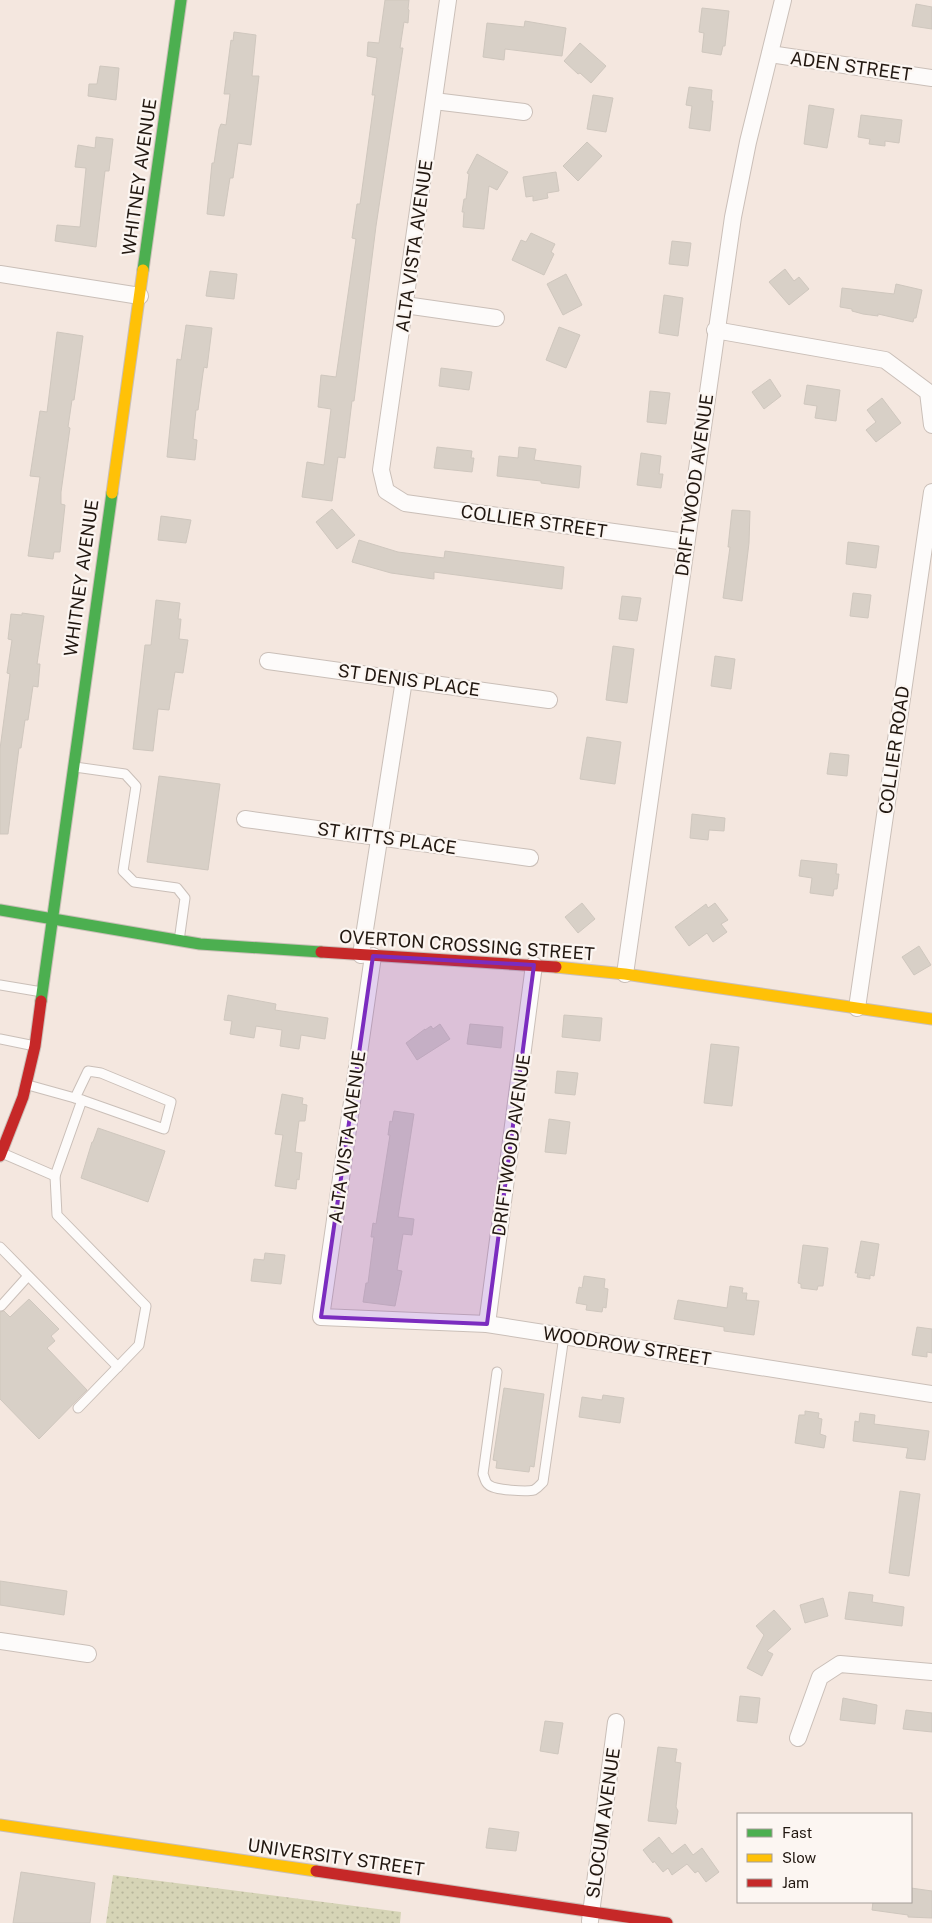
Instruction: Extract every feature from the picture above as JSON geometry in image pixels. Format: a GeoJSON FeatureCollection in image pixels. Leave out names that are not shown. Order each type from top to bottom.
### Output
{"type":"FeatureCollection","features":[{"type":"Feature","properties":{"kind":"main road","name":"WHITNEY AVENUE"},"geometry":{"type":"LineString","coordinates":[[1,1154],[23,1097],[36,1046],[89,646],[181,0]]}},
{"type":"Feature","properties":{"kind":"main road","name":"OVERTON CROSSING STREET"},"geometry":{"type":"LineString","coordinates":[[0,910],[210,945],[534,965],[625,974],[932,1019]]}},
{"type":"Feature","properties":{"kind":"main road","name":"UNIVERSITY STREET"},"geometry":{"type":"LineString","coordinates":[[0,1825],[590,1918],[667,1923]]}},
{"type":"Feature","properties":{"kind":"street","name":"ALTA VISTA AVENUE"},"geometry":{"type":"LineString","coordinates":[[386,491],[381,470],[448,0]]}},
{"type":"Feature","properties":{"kind":"street","name":"DRIFTWOOD AVENUE"},"geometry":{"type":"LineString","coordinates":[[625,974],[732,216],[783,0]]}},
{"type":"Feature","properties":{"kind":"street","name":"ADEN STREET"},"geometry":{"type":"LineString","coordinates":[[770,54],[932,78]]}},
{"type":"Feature","properties":{"kind":"street"},"geometry":{"type":"LineString","coordinates":[[434,101],[524,112]]}},
{"type":"Feature","properties":{"kind":"street"},"geometry":{"type":"LineString","coordinates":[[0,274],[140,296]]}},
{"type":"Feature","properties":{"kind":"street"},"geometry":{"type":"LineString","coordinates":[[405,305],[496,318]]}},
{"type":"Feature","properties":{"kind":"street"},"geometry":{"type":"LineString","coordinates":[[715,330],[885,360],[928,392],[932,426]]}},
{"type":"Feature","properties":{"kind":"street","name":"COLLIER STREET"},"geometry":{"type":"LineString","coordinates":[[386,491],[405,503],[686,542]]}},
{"type":"Feature","properties":{"kind":"street","name":"COLLIER ROAD"},"geometry":{"type":"LineString","coordinates":[[857,1008],[932,492]]}},
{"type":"Feature","properties":{"kind":"street","name":"ST DENIS PLACE"},"geometry":{"type":"LineString","coordinates":[[268,661],[549,700]]}},
{"type":"Feature","properties":{"kind":"street","name":"ALTA VISTA AVENUE"},"geometry":{"type":"LineString","coordinates":[[321,1317],[367,956],[379,837],[404,680]]}},
{"type":"Feature","properties":{"kind":"street","name":"ST KITTS PLACE"},"geometry":{"type":"LineString","coordinates":[[244,819],[530,858]]}},
{"type":"Feature","properties":{"kind":"street","name":"DRIFTWOOD AVENUE"},"geometry":{"type":"LineString","coordinates":[[487,1324],[534,965]]}},
{"type":"Feature","properties":{"kind":"street","name":"WOODROW STREET"},"geometry":{"type":"LineString","coordinates":[[321,1317],[487,1324],[932,1394]]}},
{"type":"Feature","properties":{"kind":"street"},"geometry":{"type":"LineString","coordinates":[[0,1641],[88,1654]]}},
{"type":"Feature","properties":{"kind":"street"},"geometry":{"type":"LineString","coordinates":[[798,1738],[820,1677],[840,1664],[932,1672]]}},
{"type":"Feature","properties":{"kind":"street","name":"SLOCUM AVENUE"},"geometry":{"type":"LineString","coordinates":[[590,1918],[616,1722]]}},
{"type":"Feature","properties":{"kind":"lane"},"geometry":{"type":"LineString","coordinates":[[73,767],[125,774],[136,786],[123,871],[134,882],[176,888],[184,898],[179,941]]}},
{"type":"Feature","properties":{"kind":"lane"},"geometry":{"type":"LineString","coordinates":[[0,986],[42,992]]}},
{"type":"Feature","properties":{"kind":"lane"},"geometry":{"type":"LineString","coordinates":[[0,1039],[36,1046]]}},
{"type":"Feature","properties":{"kind":"lane"},"geometry":{"type":"LineString","coordinates":[[26,1084],[78,1099],[164,1129],[171,1102],[101,1073],[88,1071],[78,1099],[55,1176],[58,1215],[146,1306],[139,1345],[78,1408]]}},
{"type":"Feature","properties":{"kind":"lane"},"geometry":{"type":"LineString","coordinates":[[1,1154],[55,1176]]}},
{"type":"Feature","properties":{"kind":"lane"},"geometry":{"type":"LineString","coordinates":[[0,1248],[118,1366]]}},
{"type":"Feature","properties":{"kind":"lane"},"geometry":{"type":"LineString","coordinates":[[1,1306],[28,1276]]}},
{"type":"Feature","properties":{"kind":"lane"},"geometry":{"type":"LineString","coordinates":[[497,1372],[484,1474],[486,1481],[490,1486],[496,1488],[532,1490],[543,1482],[564,1336]]}},
{"type":"Feature","properties":{"kind":"highlighted area"},"geometry":{"type":"Polygon","coordinates":[[[373,956],[534,965],[487,1324],[321,1317],[373,956]]]}},
{"type":"Feature","properties":{"kind":"shaded area"},"geometry":{"type":"Polygon","coordinates":[[[113,1875],[401,1912],[400,1923],[106,1923],[113,1875]]]}},
{"type":"Feature","properties":{"kind":"building"},"geometry":{"type":"Polygon","coordinates":[[[385,0],[409,0],[408,23],[404,22],[400,48],[403,48],[376,226],[345,458],[338,457],[332,501],[302,497],[307,462],[324,465],[331,409],[318,407],[321,375],[336,377],[356,239],[352,238],[357,204],[360,204],[375,95],[372,95],[377,58],[367,56],[368,42],[379,43],[385,0]]]}},
{"type":"Feature","properties":{"kind":"building"},"geometry":{"type":"Polygon","coordinates":[[[916,4],[932,7],[932,29],[912,26],[916,4]]]}},
{"type":"Feature","properties":{"kind":"building"},"geometry":{"type":"Polygon","coordinates":[[[702,8],[729,11],[725,46],[723,46],[721,55],[702,52],[704,33],[699,32],[702,8]]]}},
{"type":"Feature","properties":{"kind":"building"},"geometry":{"type":"Polygon","coordinates":[[[525,21],[566,28],[562,56],[505,49],[504,60],[483,57],[487,23],[524,27],[525,21]]]}},
{"type":"Feature","properties":{"kind":"building"},"geometry":{"type":"Polygon","coordinates":[[[234,32],[256,35],[252,76],[259,76],[251,145],[238,143],[233,178],[230,178],[224,216],[207,214],[212,163],[214,163],[219,129],[221,124],[226,125],[230,94],[224,94],[231,40],[233,41],[234,32]]]}},
{"type":"Feature","properties":{"kind":"building"},"geometry":{"type":"Polygon","coordinates":[[[580,43],[606,66],[591,83],[564,61],[580,43]]]}},
{"type":"Feature","properties":{"kind":"building"},"geometry":{"type":"Polygon","coordinates":[[[100,66],[119,68],[116,100],[88,96],[89,84],[97,84],[100,66]]]}},
{"type":"Feature","properties":{"kind":"building"},"geometry":{"type":"Polygon","coordinates":[[[689,87],[712,90],[711,101],[713,101],[710,131],[689,128],[692,106],[686,105],[689,87]]]}},
{"type":"Feature","properties":{"kind":"building"},"geometry":{"type":"Polygon","coordinates":[[[593,95],[613,98],[606,132],[587,129],[593,95]]]}},
{"type":"Feature","properties":{"kind":"building"},"geometry":{"type":"Polygon","coordinates":[[[809,105],[834,109],[827,148],[804,144],[809,105]]]}},
{"type":"Feature","properties":{"kind":"building"},"geometry":{"type":"Polygon","coordinates":[[[861,115],[902,120],[899,143],[885,141],[885,146],[869,144],[870,139],[858,137],[861,115]]]}},
{"type":"Feature","properties":{"kind":"building"},"geometry":{"type":"Polygon","coordinates":[[[96,137],[113,139],[109,171],[105,171],[96,247],[55,241],[57,225],[80,227],[86,168],[75,167],[78,145],[95,148],[96,137]]]}},
{"type":"Feature","properties":{"kind":"building"},"geometry":{"type":"Polygon","coordinates":[[[587,142],[602,156],[578,181],[563,166],[587,142]]]}},
{"type":"Feature","properties":{"kind":"building"},"geometry":{"type":"Polygon","coordinates":[[[477,154],[508,172],[497,190],[489,186],[484,229],[463,227],[464,212],[462,212],[464,199],[466,199],[469,174],[467,173],[477,154]]]}},
{"type":"Feature","properties":{"kind":"building"},"geometry":{"type":"Polygon","coordinates":[[[556,172],[559,191],[547,193],[548,198],[533,201],[533,196],[526,197],[523,177],[556,172]]]}},
{"type":"Feature","properties":{"kind":"building"},"geometry":{"type":"Polygon","coordinates":[[[531,233],[555,244],[551,252],[554,254],[544,275],[512,260],[521,240],[526,242],[531,233]]]}},
{"type":"Feature","properties":{"kind":"building"},"geometry":{"type":"Polygon","coordinates":[[[672,241],[691,243],[688,266],[669,264],[672,241]]]}},
{"type":"Feature","properties":{"kind":"building"},"geometry":{"type":"Polygon","coordinates":[[[785,269],[794,281],[799,277],[809,289],[789,305],[769,282],[785,269]]]}},
{"type":"Feature","properties":{"kind":"building"},"geometry":{"type":"Polygon","coordinates":[[[210,271],[237,274],[234,299],[206,296],[210,271]]]}},
{"type":"Feature","properties":{"kind":"building"},"geometry":{"type":"Polygon","coordinates":[[[566,274],[582,305],[563,315],[547,284],[566,274]]]}},
{"type":"Feature","properties":{"kind":"building"},"geometry":{"type":"Polygon","coordinates":[[[896,284],[922,290],[916,318],[914,318],[913,322],[878,314],[878,316],[863,314],[852,311],[852,309],[840,307],[842,288],[894,294],[896,284]]]}},
{"type":"Feature","properties":{"kind":"building"},"geometry":{"type":"Polygon","coordinates":[[[664,295],[683,298],[678,336],[659,333],[664,295]]]}},
{"type":"Feature","properties":{"kind":"building"},"geometry":{"type":"Polygon","coordinates":[[[186,325],[212,328],[207,368],[204,367],[198,410],[196,410],[193,439],[197,440],[195,460],[167,457],[177,359],[181,360],[186,325]]]}},
{"type":"Feature","properties":{"kind":"building"},"geometry":{"type":"Polygon","coordinates":[[[559,327],[580,335],[566,368],[546,360],[559,327]]]}},
{"type":"Feature","properties":{"kind":"building"},"geometry":{"type":"Polygon","coordinates":[[[57,332],[83,336],[74,400],[72,400],[68,427],[70,428],[61,492],[61,504],[65,505],[60,552],[54,552],[53,559],[28,556],[40,477],[30,476],[40,411],[47,412],[57,332]]]}},
{"type":"Feature","properties":{"kind":"building"},"geometry":{"type":"Polygon","coordinates":[[[441,368],[472,372],[469,390],[439,386],[441,368]]]}},
{"type":"Feature","properties":{"kind":"building"},"geometry":{"type":"Polygon","coordinates":[[[770,379],[781,396],[764,409],[752,392],[770,379]]]}},
{"type":"Feature","properties":{"kind":"building"},"geometry":{"type":"Polygon","coordinates":[[[807,385],[840,390],[836,421],[815,418],[817,406],[804,404],[807,385]]]}},
{"type":"Feature","properties":{"kind":"building"},"geometry":{"type":"Polygon","coordinates":[[[650,391],[670,393],[666,424],[647,422],[650,391]]]}},
{"type":"Feature","properties":{"kind":"building"},"geometry":{"type":"Polygon","coordinates":[[[882,398],[901,423],[876,442],[866,430],[876,422],[867,410],[882,398]]]}},
{"type":"Feature","properties":{"kind":"building"},"geometry":{"type":"Polygon","coordinates":[[[437,447],[472,451],[471,458],[474,458],[472,472],[434,468],[437,447]]]}},
{"type":"Feature","properties":{"kind":"building"},"geometry":{"type":"Polygon","coordinates":[[[519,447],[536,449],[534,460],[581,466],[579,488],[497,476],[499,456],[518,458],[519,447]]]}},
{"type":"Feature","properties":{"kind":"building"},"geometry":{"type":"Polygon","coordinates":[[[641,453],[661,456],[659,474],[663,474],[661,488],[637,485],[641,453]]]}},
{"type":"Feature","properties":{"kind":"building"},"geometry":{"type":"Polygon","coordinates":[[[332,509],[355,535],[337,549],[316,522],[332,509]]]}},
{"type":"Feature","properties":{"kind":"building"},"geometry":{"type":"Polygon","coordinates":[[[732,510],[750,511],[749,543],[742,601],[723,598],[730,547],[728,547],[732,510]]]}},
{"type":"Feature","properties":{"kind":"building"},"geometry":{"type":"Polygon","coordinates":[[[161,516],[191,520],[186,543],[158,540],[161,516]]]}},
{"type":"Feature","properties":{"kind":"building"},"geometry":{"type":"Polygon","coordinates":[[[359,540],[398,552],[444,558],[445,551],[564,567],[562,589],[434,572],[434,579],[391,573],[352,562],[359,540]]]}},
{"type":"Feature","properties":{"kind":"building"},"geometry":{"type":"Polygon","coordinates":[[[848,542],[879,546],[876,568],[846,564],[848,542]]]}},
{"type":"Feature","properties":{"kind":"building"},"geometry":{"type":"Polygon","coordinates":[[[853,593],[871,595],[868,618],[850,616],[853,593]]]}},
{"type":"Feature","properties":{"kind":"building"},"geometry":{"type":"Polygon","coordinates":[[[622,596],[641,598],[637,621],[619,619],[622,596]]]}},
{"type":"Feature","properties":{"kind":"building"},"geometry":{"type":"Polygon","coordinates":[[[156,600],[180,603],[178,619],[181,619],[179,639],[188,640],[183,673],[175,672],[169,710],[158,709],[153,751],[133,749],[145,645],[151,645],[156,600]]]}},
{"type":"Feature","properties":{"kind":"building"},"geometry":{"type":"Polygon","coordinates":[[[22,613],[44,616],[37,664],[40,664],[38,687],[33,686],[28,720],[25,720],[21,748],[19,748],[8,834],[0,834],[0,749],[10,674],[7,673],[12,640],[8,639],[11,614],[22,615],[22,613]]]}},
{"type":"Feature","properties":{"kind":"building"},"geometry":{"type":"Polygon","coordinates":[[[613,646],[634,649],[627,703],[606,700],[613,646]]]}},
{"type":"Feature","properties":{"kind":"building"},"geometry":{"type":"Polygon","coordinates":[[[715,656],[735,659],[731,689],[711,686],[715,656]]]}},
{"type":"Feature","properties":{"kind":"building"},"geometry":{"type":"Polygon","coordinates":[[[587,737],[621,742],[615,784],[580,779],[587,737]]]}},
{"type":"Feature","properties":{"kind":"building"},"geometry":{"type":"Polygon","coordinates":[[[830,753],[849,755],[847,776],[827,774],[830,753]]]}},
{"type":"Feature","properties":{"kind":"building"},"geometry":{"type":"Polygon","coordinates":[[[159,776],[220,784],[208,870],[147,862],[159,776]]]}},
{"type":"Feature","properties":{"kind":"building"},"geometry":{"type":"Polygon","coordinates":[[[692,814],[725,818],[724,831],[709,830],[708,840],[690,838],[692,814]]]}},
{"type":"Feature","properties":{"kind":"building"},"geometry":{"type":"Polygon","coordinates":[[[801,860],[837,864],[836,874],[839,874],[837,889],[834,889],[833,896],[810,893],[812,878],[799,876],[801,860]]]}},
{"type":"Feature","properties":{"kind":"building"},"geometry":{"type":"Polygon","coordinates":[[[582,903],[595,919],[578,933],[565,917],[582,903]]]}},
{"type":"Feature","properties":{"kind":"building"},"geometry":{"type":"Polygon","coordinates":[[[715,903],[728,920],[721,924],[727,932],[713,942],[707,933],[689,946],[675,927],[706,904],[708,908],[715,903]]]}},
{"type":"Feature","properties":{"kind":"building"},"geometry":{"type":"Polygon","coordinates":[[[919,946],[931,965],[914,975],[902,957],[919,946]]]}},
{"type":"Feature","properties":{"kind":"building"},"geometry":{"type":"Polygon","coordinates":[[[228,995],[276,1004],[275,1010],[328,1018],[325,1039],[301,1035],[299,1049],[280,1046],[282,1030],[256,1026],[254,1038],[230,1034],[232,1021],[224,1020],[228,995]]]}},
{"type":"Feature","properties":{"kind":"building"},"geometry":{"type":"Polygon","coordinates":[[[564,1015],[602,1018],[600,1041],[562,1037],[564,1015]]]}},
{"type":"Feature","properties":{"kind":"building"},"geometry":{"type":"Polygon","coordinates":[[[440,1024],[450,1039],[417,1060],[406,1043],[425,1029],[431,1026],[433,1029],[440,1024]]]}},
{"type":"Feature","properties":{"kind":"building"},"geometry":{"type":"Polygon","coordinates":[[[470,1024],[503,1027],[501,1048],[467,1044],[470,1024]]]}},
{"type":"Feature","properties":{"kind":"building"},"geometry":{"type":"Polygon","coordinates":[[[711,1044],[739,1047],[732,1106],[704,1103],[711,1044]]]}},
{"type":"Feature","properties":{"kind":"building"},"geometry":{"type":"Polygon","coordinates":[[[557,1071],[578,1073],[575,1095],[555,1093],[557,1071]]]}},
{"type":"Feature","properties":{"kind":"building"},"geometry":{"type":"Polygon","coordinates":[[[282,1094],[303,1098],[302,1104],[307,1105],[305,1121],[299,1121],[295,1152],[302,1153],[296,1189],[275,1186],[283,1135],[275,1134],[282,1094]]]}},
{"type":"Feature","properties":{"kind":"building"},"geometry":{"type":"Polygon","coordinates":[[[394,1111],[414,1114],[398,1217],[414,1219],[412,1235],[403,1234],[397,1270],[402,1271],[395,1306],[363,1302],[366,1283],[368,1283],[374,1237],[371,1237],[373,1223],[376,1224],[390,1135],[388,1135],[390,1121],[392,1122],[394,1111]]]}},
{"type":"Feature","properties":{"kind":"building"},"geometry":{"type":"Polygon","coordinates":[[[549,1119],[570,1122],[566,1154],[545,1152],[549,1119]]]}},
{"type":"Feature","properties":{"kind":"building"},"geometry":{"type":"Polygon","coordinates":[[[98,1128],[165,1151],[148,1202],[81,1178],[98,1128]]]}},
{"type":"Feature","properties":{"kind":"building"},"geometry":{"type":"Polygon","coordinates":[[[861,1241],[879,1244],[874,1276],[870,1275],[870,1279],[857,1277],[858,1273],[855,1273],[861,1241]]]}},
{"type":"Feature","properties":{"kind":"building"},"geometry":{"type":"Polygon","coordinates":[[[803,1245],[828,1248],[823,1286],[818,1286],[817,1290],[801,1288],[801,1284],[798,1283],[803,1245]]]}},
{"type":"Feature","properties":{"kind":"building"},"geometry":{"type":"Polygon","coordinates":[[[265,1253],[285,1255],[281,1284],[251,1281],[254,1259],[264,1260],[265,1253]]]}},
{"type":"Feature","properties":{"kind":"building"},"geometry":{"type":"Polygon","coordinates":[[[584,1276],[605,1279],[604,1288],[608,1289],[606,1308],[603,1307],[602,1312],[586,1310],[587,1305],[576,1303],[579,1287],[582,1288],[584,1276]]]}},
{"type":"Feature","properties":{"kind":"building"},"geometry":{"type":"Polygon","coordinates":[[[730,1286],[743,1288],[742,1293],[747,1293],[746,1300],[759,1301],[754,1335],[724,1331],[724,1327],[674,1319],[678,1300],[727,1308],[730,1286]]]}},
{"type":"Feature","properties":{"kind":"building"},"geometry":{"type":"Polygon","coordinates":[[[29,1299],[59,1329],[51,1336],[55,1341],[47,1348],[87,1390],[39,1439],[0,1399],[0,1312],[4,1311],[10,1317],[29,1299]]]}},
{"type":"Feature","properties":{"kind":"building"},"geometry":{"type":"Polygon","coordinates":[[[917,1327],[932,1329],[932,1353],[927,1352],[927,1357],[912,1355],[917,1327]]]}},
{"type":"Feature","properties":{"kind":"building"},"geometry":{"type":"Polygon","coordinates":[[[504,1388],[544,1394],[534,1467],[530,1466],[529,1472],[496,1468],[497,1461],[493,1460],[504,1388]]]}},
{"type":"Feature","properties":{"kind":"building"},"geometry":{"type":"Polygon","coordinates":[[[603,1395],[624,1398],[620,1423],[579,1417],[582,1397],[602,1400],[603,1395]]]}},
{"type":"Feature","properties":{"kind":"building"},"geometry":{"type":"Polygon","coordinates":[[[805,1411],[819,1413],[818,1418],[822,1419],[820,1434],[826,1436],[824,1448],[795,1443],[799,1415],[805,1415],[805,1411]]]}},
{"type":"Feature","properties":{"kind":"building"},"geometry":{"type":"Polygon","coordinates":[[[860,1413],[875,1415],[874,1424],[929,1431],[925,1460],[906,1458],[908,1448],[853,1441],[855,1421],[859,1422],[860,1413]]]}},
{"type":"Feature","properties":{"kind":"building"},"geometry":{"type":"Polygon","coordinates":[[[900,1491],[920,1494],[909,1576],[889,1573],[900,1491]]]}},
{"type":"Feature","properties":{"kind":"building"},"geometry":{"type":"Polygon","coordinates":[[[0,1581],[67,1591],[64,1615],[0,1605],[0,1581]]]}},
{"type":"Feature","properties":{"kind":"building"},"geometry":{"type":"Polygon","coordinates":[[[849,1592],[873,1595],[872,1602],[904,1607],[902,1626],[845,1619],[849,1592]]]}},
{"type":"Feature","properties":{"kind":"building"},"geometry":{"type":"Polygon","coordinates":[[[823,1598],[828,1616],[805,1623],[800,1605],[823,1598]]]}},
{"type":"Feature","properties":{"kind":"building"},"geometry":{"type":"Polygon","coordinates":[[[774,1610],[791,1629],[767,1651],[773,1654],[762,1676],[747,1668],[764,1635],[756,1626],[774,1610]]]}},
{"type":"Feature","properties":{"kind":"building"},"geometry":{"type":"Polygon","coordinates":[[[740,1696],[760,1698],[757,1723],[737,1721],[740,1696]]]}},
{"type":"Feature","properties":{"kind":"building"},"geometry":{"type":"Polygon","coordinates":[[[843,1698],[877,1705],[875,1724],[840,1720],[843,1698]]]}},
{"type":"Feature","properties":{"kind":"building"},"geometry":{"type":"Polygon","coordinates":[[[906,1710],[932,1713],[932,1732],[903,1729],[906,1710]]]}},
{"type":"Feature","properties":{"kind":"building"},"geometry":{"type":"Polygon","coordinates":[[[545,1721],[563,1723],[558,1754],[540,1751],[545,1721]]]}},
{"type":"Feature","properties":{"kind":"building"},"geometry":{"type":"Polygon","coordinates":[[[658,1747],[677,1749],[675,1762],[681,1763],[676,1824],[648,1821],[658,1747]]]}},
{"type":"Feature","properties":{"kind":"building"},"geometry":{"type":"Polygon","coordinates":[[[489,1828],[519,1832],[516,1851],[486,1848],[489,1828]]]}},
{"type":"Feature","properties":{"kind":"building"},"geometry":{"type":"Polygon","coordinates":[[[659,1837],[672,1854],[685,1844],[693,1855],[702,1848],[719,1872],[706,1882],[698,1871],[695,1873],[687,1864],[672,1875],[668,1868],[663,1872],[643,1850],[659,1837]]]}},
{"type":"Feature","properties":{"kind":"building"},"geometry":{"type":"Polygon","coordinates":[[[21,1872],[95,1883],[90,1923],[13,1923],[21,1872]]]}},
{"type":"Feature","properties":{"kind":"building"},"geometry":{"type":"Polygon","coordinates":[[[912,1888],[932,1891],[932,1918],[908,1917],[908,1915],[872,1910],[873,1903],[912,1903],[912,1888]]]}},
{"type":"Feature","properties":{"kind":"traffic: fast"},"geometry":{"type":"LineString","coordinates":[[143,270],[181,0]]}},
{"type":"Feature","properties":{"kind":"traffic: fast"},"geometry":{"type":"LineString","coordinates":[[41,1001],[112,493]]}},
{"type":"Feature","properties":{"kind":"traffic: fast"},"geometry":{"type":"LineString","coordinates":[[0,910],[200,944],[321,952]]}},
{"type":"Feature","properties":{"kind":"traffic: slow"},"geometry":{"type":"LineString","coordinates":[[112,493],[143,270]]}},
{"type":"Feature","properties":{"kind":"traffic: slow"},"geometry":{"type":"LineString","coordinates":[[556,967],[625,974],[932,1019]]}},
{"type":"Feature","properties":{"kind":"traffic: slow"},"geometry":{"type":"LineString","coordinates":[[0,1825],[316,1871]]}},
{"type":"Feature","properties":{"kind":"traffic: jam"},"geometry":{"type":"LineString","coordinates":[[321,952],[556,967]]}},
{"type":"Feature","properties":{"kind":"traffic: jam"},"geometry":{"type":"LineString","coordinates":[[0,1156],[23,1097],[35,1046],[41,1001]]}},
{"type":"Feature","properties":{"kind":"traffic: jam"},"geometry":{"type":"LineString","coordinates":[[316,1871],[667,1923]]}}]}
